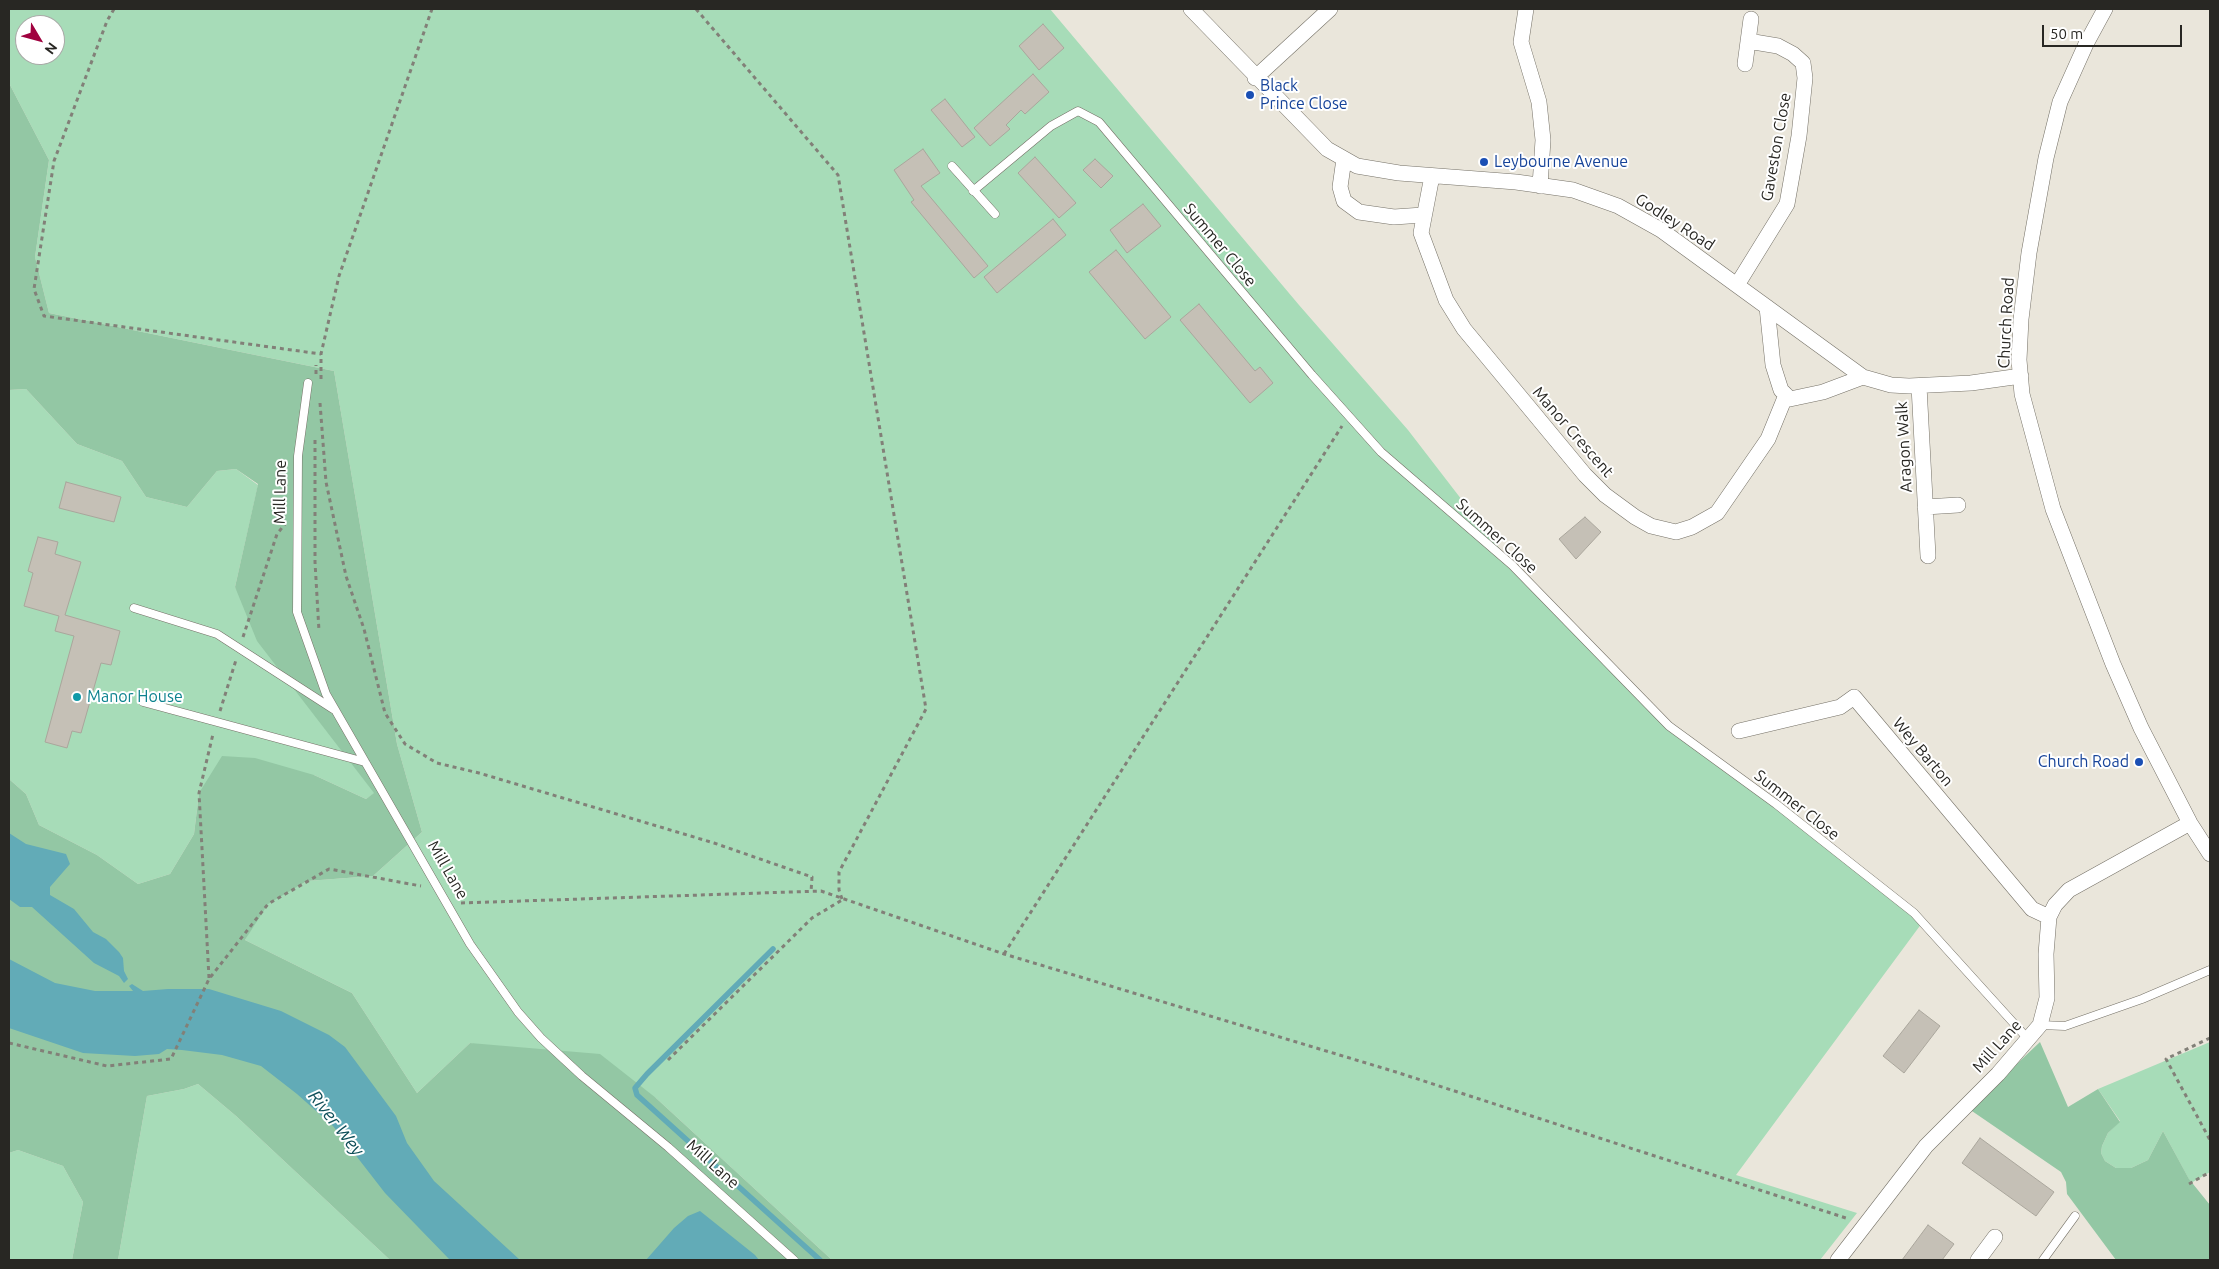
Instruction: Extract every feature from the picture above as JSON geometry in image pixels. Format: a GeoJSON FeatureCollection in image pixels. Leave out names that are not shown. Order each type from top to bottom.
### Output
{"type":"FeatureCollection","features":[{"type":"Feature","properties":{"kind":"street","name":"Godley Road"},"geometry":{"type":"LineString","coordinates":[[1191,9],[1327,149],[1358,166],[1432,176],[1573,190],[1618,206],[1661,230],[1863,376],[1891,385],[1918,386],[1971,383],[2021,376]]}},
{"type":"Feature","properties":{"kind":"street"},"geometry":{"type":"LineString","coordinates":[[1256,78],[1330,9]]}},
{"type":"Feature","properties":{"kind":"street"},"geometry":{"type":"LineString","coordinates":[[1526,9],[1521,42],[1539,102],[1542,140],[1540,186]]}},
{"type":"Feature","properties":{"kind":"street","name":"Church Road"},"geometry":{"type":"LineString","coordinates":[[2105,9],[2086,44],[2060,102],[2046,158],[2030,244],[2024,291],[2019,360],[2022,394],[2056,518],[2133,710],[2190,823],[2210,854]]}},
{"type":"Feature","properties":{"kind":"street"},"geometry":{"type":"LineString","coordinates":[[1745,64],[1751,19]]}},
{"type":"Feature","properties":{"kind":"street","name":"Gaveston Close"},"geometry":{"type":"LineString","coordinates":[[1737,285],[1787,204],[1799,136],[1805,78],[1803,64],[1793,54],[1778,46],[1748,42]]}},
{"type":"Feature","properties":{"kind":"street"},"geometry":{"type":"LineString","coordinates":[[1344,159],[1340,187],[1344,201],[1360,212],[1394,217],[1423,215]]}},
{"type":"Feature","properties":{"kind":"street","name":"Manor Crescent"},"geometry":{"type":"LineString","coordinates":[[1432,176],[1421,233],[1446,300],[1464,329],[1585,475],[1605,495],[1651,526],[1676,532],[1692,527],[1717,514],[1768,439],[1786,395]]}},
{"type":"Feature","properties":{"kind":"street"},"geometry":{"type":"LineString","coordinates":[[1767,307],[1773,365],[1781,390],[1790,399],[1823,392],[1863,376]]}},
{"type":"Feature","properties":{"kind":"street","name":"Aragon Walk"},"geometry":{"type":"LineString","coordinates":[[1918,386],[1928,556]]}},
{"type":"Feature","properties":{"kind":"street","name":"Aragon Walk"},"geometry":{"type":"LineString","coordinates":[[1925,507],[1958,505]]}},
{"type":"Feature","properties":{"kind":"street","name":"Wey Barton"},"geometry":{"type":"LineString","coordinates":[[1739,730],[1840,707],[1854,697],[2032,909],[2049,917]]}},
{"type":"Feature","properties":{"kind":"street","name":"Mill Lane"},"geometry":{"type":"LineString","coordinates":[[1838,1260],[1926,1146],[1998,1074],[2040,1025],[2047,998],[2046,954],[2049,917],[2055,905],[2069,890],[2190,823]]}},
{"type":"Feature","properties":{"kind":"street"},"geometry":{"type":"LineString","coordinates":[[1978,1260],[1995,1237]]}},
{"type":"Feature","properties":{"kind":"lane","name":"Summer Close"},"geometry":{"type":"LineString","coordinates":[[973,190],[1051,126],[1078,111],[1098,122],[1312,376],[1381,452],[1512,564],[1669,726],[1776,804],[1914,914],[2028,1039]]}},
{"type":"Feature","properties":{"kind":"lane"},"geometry":{"type":"LineString","coordinates":[[952,166],[995,214]]}},
{"type":"Feature","properties":{"kind":"lane","name":"Mill Lane"},"geometry":{"type":"LineString","coordinates":[[312,383],[298,456],[297,612],[326,694],[444,899],[486,966],[518,1012],[541,1038],[582,1076],[668,1147],[794,1260]]}},
{"type":"Feature","properties":{"kind":"lane"},"geometry":{"type":"LineString","coordinates":[[134,608],[217,634],[335,710]]}},
{"type":"Feature","properties":{"kind":"lane"},"geometry":{"type":"LineString","coordinates":[[143,702],[364,762]]}},
{"type":"Feature","properties":{"kind":"lane"},"geometry":{"type":"LineString","coordinates":[[2040,1025],[2065,1026],[2142,999],[2210,970]]}},
{"type":"Feature","properties":{"kind":"lane"},"geometry":{"type":"LineString","coordinates":[[2043,1260],[2075,1216]]}},
{"type":"Feature","properties":{"kind":"path"},"geometry":{"type":"LineString","coordinates":[[114,9],[107,21],[54,161],[34,289],[44,316],[321,354]]}},
{"type":"Feature","properties":{"kind":"path"},"geometry":{"type":"LineString","coordinates":[[320,383],[321,354],[339,276],[432,9]]}},
{"type":"Feature","properties":{"kind":"path"},"geometry":{"type":"LineString","coordinates":[[696,9],[838,175],[922,680],[926,709],[839,872],[839,890],[843,899]]}},
{"type":"Feature","properties":{"kind":"path"},"geometry":{"type":"LineString","coordinates":[[312,383],[316,365],[321,354]]}},
{"type":"Feature","properties":{"kind":"path"},"geometry":{"type":"LineString","coordinates":[[312,383],[316,365]]}},
{"type":"Feature","properties":{"kind":"path"},"geometry":{"type":"LineString","coordinates":[[320,393],[326,482],[346,576],[364,629],[385,713],[405,744],[438,763],[488,775],[714,843],[812,877],[811,892]]}},
{"type":"Feature","properties":{"kind":"path"},"geometry":{"type":"LineString","coordinates":[[315,401],[315,410]]}},
{"type":"Feature","properties":{"kind":"path"},"geometry":{"type":"LineString","coordinates":[[1004,954],[1338,431]]}},
{"type":"Feature","properties":{"kind":"path"},"geometry":{"type":"LineString","coordinates":[[315,438],[315,562],[318,630],[321,639]]}},
{"type":"Feature","properties":{"kind":"path"},"geometry":{"type":"LineString","coordinates":[[9,1043],[106,1066],[172,1059],[209,978],[268,904],[329,869],[419,885],[444,899],[821,891],[1004,954],[1396,1072],[1841,1215],[1863,1227]]}},
{"type":"Feature","properties":{"kind":"path"},"geometry":{"type":"LineString","coordinates":[[668,1060],[812,918],[843,899]]}},
{"type":"Feature","properties":{"kind":"path"},"geometry":{"type":"LineString","coordinates":[[2210,1040],[2166,1059],[2210,1140]]}},
{"type":"Feature","properties":{"kind":"path"},"geometry":{"type":"LineString","coordinates":[[2189,1184],[2210,1172]]}},
{"type":"Feature","properties":{"kind":"green space"},"geometry":{"type":"Polygon","coordinates":[[[9,9],[1050,9],[1299,305],[1408,430],[1512,565],[1669,726],[1776,804],[1922,923],[1736,1175],[1857,1213],[1820,1260],[832,1260],[656,1098],[470,1043],[417,1093],[352,993],[245,940],[265,904],[307,881],[373,876],[422,832],[397,744],[334,371],[49,313],[35,257],[49,160],[9,83],[9,9]]]}},
{"type":"Feature","properties":{"kind":"green space"},"geometry":{"type":"Polygon","coordinates":[[[9,83],[49,160],[35,257],[49,313],[334,371],[397,744],[422,832],[373,876],[307,881],[268,904],[245,940],[352,993],[417,1093],[470,1043],[600,1054],[656,1098],[832,1260],[390,1260],[236,1116],[198,1084],[184,1089],[147,1096],[118,1260],[72,1260],[83,1202],[63,1166],[18,1150],[9,1153],[9,779],[26,794],[39,825],[97,855],[138,884],[170,874],[194,834],[199,793],[222,756],[255,758],[314,775],[366,799],[374,793],[257,641],[235,587],[258,484],[236,469],[217,471],[187,507],[146,497],[122,461],[77,444],[26,389],[9,390],[9,83]]]}},
{"type":"Feature","properties":{"kind":"green space"},"geometry":{"type":"Polygon","coordinates":[[[26,389],[77,444],[122,461],[146,497],[187,507],[217,471],[236,469],[258,485],[235,587],[309,707],[375,793],[366,799],[314,775],[199,793],[194,834],[170,874],[138,884],[97,855],[39,825],[26,794],[9,779],[9,390],[26,389]]]}},
{"type":"Feature","properties":{"kind":"green space"},"geometry":{"type":"Polygon","coordinates":[[[2040,1042],[2068,1107],[2098,1089],[2120,1122],[2108,1133],[2102,1146],[2101,1153],[2105,1161],[2116,1168],[2131,1168],[2148,1160],[2163,1131],[2189,1179],[2210,1205],[2210,1260],[2116,1260],[2067,1194],[2066,1182],[2061,1172],[1969,1109],[2040,1042]]]}},
{"type":"Feature","properties":{"kind":"green space"},"geometry":{"type":"Polygon","coordinates":[[[2210,1042],[2210,1172],[2191,1183],[2163,1131],[2148,1160],[2131,1168],[2116,1168],[2105,1161],[2101,1153],[2102,1146],[2108,1133],[2120,1121],[2098,1089],[2210,1042]]]}},
{"type":"Feature","properties":{"kind":"green space"},"geometry":{"type":"Polygon","coordinates":[[[198,1084],[236,1116],[390,1260],[118,1260],[147,1096],[184,1089],[198,1084]]]}},
{"type":"Feature","properties":{"kind":"green space"},"geometry":{"type":"Polygon","coordinates":[[[18,1150],[63,1166],[83,1202],[72,1260],[9,1260],[9,1153],[18,1150]]]}},
{"type":"Feature","properties":{"kind":"water"},"geometry":{"type":"Polygon","coordinates":[[[9,833],[26,844],[66,854],[70,864],[50,887],[50,895],[74,909],[93,932],[106,939],[119,952],[123,958],[124,971],[128,979],[124,983],[119,976],[94,963],[32,907],[20,907],[9,899],[9,833]]]}},
{"type":"Feature","properties":{"kind":"water","name":"River Wey"},"geometry":{"type":"Polygon","coordinates":[[[9,959],[55,983],[95,991],[133,991],[129,986],[132,984],[143,991],[209,989],[281,1011],[329,1035],[345,1047],[396,1116],[407,1143],[434,1181],[520,1260],[450,1260],[385,1193],[333,1126],[297,1094],[261,1066],[222,1055],[182,1050],[167,1049],[159,1054],[135,1056],[83,1053],[9,1028],[9,959]]]}},
{"type":"Feature","properties":{"kind":"water"},"geometry":{"type":"Polygon","coordinates":[[[700,1211],[759,1260],[646,1260],[674,1228],[688,1216],[700,1211]]]}},
{"type":"Feature","properties":{"kind":"building"},"geometry":{"type":"Polygon","coordinates":[[[1043,24],[1064,48],[1039,70],[1019,46],[1043,24]]]}},
{"type":"Feature","properties":{"kind":"building"},"geometry":{"type":"Polygon","coordinates":[[[1033,74],[1049,92],[1025,114],[1021,110],[1006,125],[1010,129],[990,146],[974,128],[1033,74]]]}},
{"type":"Feature","properties":{"kind":"building"},"geometry":{"type":"Polygon","coordinates":[[[945,99],[975,137],[962,147],[931,110],[945,99]]]}},
{"type":"Feature","properties":{"kind":"building"},"geometry":{"type":"Polygon","coordinates":[[[923,149],[940,173],[921,186],[988,266],[974,278],[911,202],[914,200],[894,170],[923,149]]]}},
{"type":"Feature","properties":{"kind":"building"},"geometry":{"type":"Polygon","coordinates":[[[1035,157],[1076,203],[1059,218],[1018,173],[1035,157]]]}},
{"type":"Feature","properties":{"kind":"building"},"geometry":{"type":"Polygon","coordinates":[[[1095,159],[1113,176],[1101,188],[1083,170],[1095,159]]]}},
{"type":"Feature","properties":{"kind":"building"},"geometry":{"type":"Polygon","coordinates":[[[1143,204],[1161,226],[1127,253],[1110,230],[1143,204]]]}},
{"type":"Feature","properties":{"kind":"building"},"geometry":{"type":"Polygon","coordinates":[[[1053,219],[1066,235],[997,293],[984,277],[1053,219]]]}},
{"type":"Feature","properties":{"kind":"building"},"geometry":{"type":"Polygon","coordinates":[[[1116,250],[1171,317],[1145,339],[1089,272],[1116,250]]]}},
{"type":"Feature","properties":{"kind":"building"},"geometry":{"type":"Polygon","coordinates":[[[1199,304],[1255,371],[1260,367],[1273,383],[1250,403],[1180,320],[1199,304]]]}},
{"type":"Feature","properties":{"kind":"building"},"geometry":{"type":"Polygon","coordinates":[[[66,482],[121,497],[114,522],[59,508],[66,482]]]}},
{"type":"Feature","properties":{"kind":"building"},"geometry":{"type":"Polygon","coordinates":[[[1585,517],[1601,532],[1576,559],[1559,539],[1585,517]]]}},
{"type":"Feature","properties":{"kind":"building"},"geometry":{"type":"Polygon","coordinates":[[[38,537],[58,542],[55,554],[81,562],[65,615],[120,631],[111,665],[101,663],[81,733],[72,731],[67,748],[45,742],[74,636],[55,631],[59,616],[24,606],[33,573],[28,571],[38,537]]]}},
{"type":"Feature","properties":{"kind":"building"},"geometry":{"type":"Polygon","coordinates":[[[1919,1010],[1940,1026],[1904,1073],[1883,1056],[1919,1010]]]}},
{"type":"Feature","properties":{"kind":"building"},"geometry":{"type":"Polygon","coordinates":[[[1980,1138],[2054,1192],[2036,1216],[1962,1163],[1980,1138]]]}},
{"type":"Feature","properties":{"kind":"building"},"geometry":{"type":"Polygon","coordinates":[[[1928,1225],[1954,1244],[1942,1260],[1902,1260],[1928,1225]]]}},
{"type":"Feature","properties":{"kind":"waterway"},"geometry":{"type":"LineString","coordinates":[[773,949],[635,1088],[637,1095],[820,1260]]}},
{"type":"Feature","properties":{"kind":"place","name":"Black Prince Close"},"geometry":{"type":"Point","coordinates":[1250,95]}},
{"type":"Feature","properties":{"kind":"place","name":"Leybourne Avenue"},"geometry":{"type":"Point","coordinates":[1484,162]}},
{"type":"Feature","properties":{"kind":"place","name":"Manor House"},"geometry":{"type":"Point","coordinates":[77,697]}},
{"type":"Feature","properties":{"kind":"place","name":"Church Road"},"geometry":{"type":"Point","coordinates":[2139,762]}}]}
